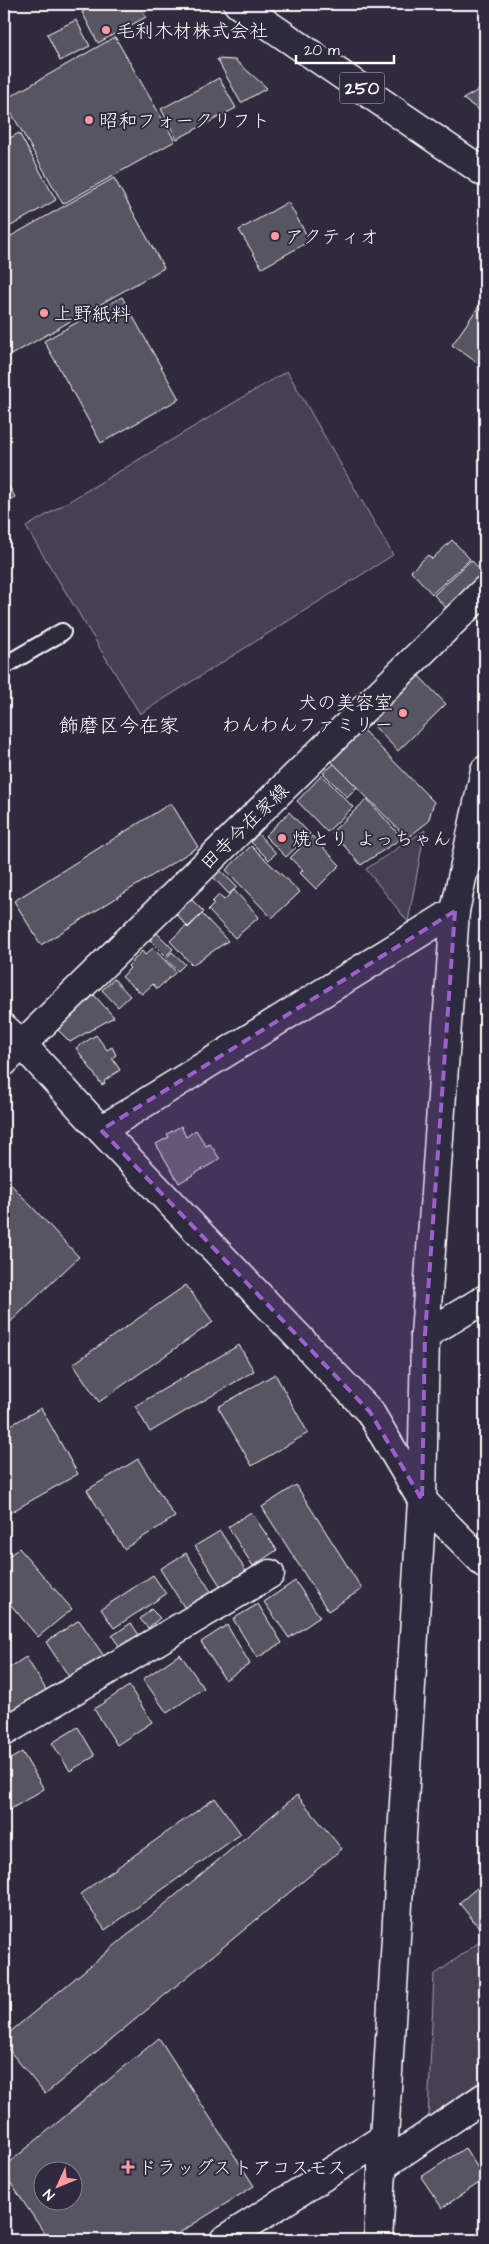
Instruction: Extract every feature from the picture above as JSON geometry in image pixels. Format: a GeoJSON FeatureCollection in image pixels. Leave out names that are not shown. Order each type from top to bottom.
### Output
{"type":"FeatureCollection","features":[{"type":"Feature","properties":{"kind":"main road","name":"250"},"geometry":{"type":"LineString","coordinates":[[238,4],[485,173]]}},
{"type":"Feature","properties":{"kind":"main road","name":"田寺今在家線"},"geometry":{"type":"LineString","coordinates":[[10,1044],[485,590]]}},
{"type":"Feature","properties":{"kind":"main road"},"geometry":{"type":"LineString","coordinates":[[378,2240],[422,1500],[425,1335],[456,911],[485,770]]}},
{"type":"Feature","properties":{"kind":"main road"},"geometry":{"type":"LineString","coordinates":[[100,1130],[456,911]]}},
{"type":"Feature","properties":{"kind":"main road"},"geometry":{"type":"LineString","coordinates":[[10,1044],[100,1130],[370,1412],[422,1500],[485,1564]]}},
{"type":"Feature","properties":{"kind":"main road"},"geometry":{"type":"LineString","coordinates":[[425,1335],[485,1299]]}},
{"type":"Feature","properties":{"kind":"main road"},"geometry":{"type":"LineString","coordinates":[[4,1732],[270,1574]]}},
{"type":"Feature","properties":{"kind":"main road"},"geometry":{"type":"LineString","coordinates":[[382,2166],[485,2097]]}},
{"type":"Feature","properties":{"kind":"main road"},"geometry":{"type":"LineString","coordinates":[[224,2240],[384,2138]]}},
{"type":"Feature","properties":{"kind":"lane"},"geometry":{"type":"LineString","coordinates":[[4,666],[62,632]]}},
{"type":"Feature","properties":{"kind":"highlighted area"},"geometry":{"type":"Polygon","coordinates":[[[455,911],[425,1335],[422,1500],[370,1412],[101,1130],[455,911]]]}},
{"type":"Feature","properties":{"kind":"shaded area"},"geometry":{"type":"Polygon","coordinates":[[[287,371],[393,555],[140,714],[26,527],[287,371]]]}},
{"type":"Feature","properties":{"kind":"shaded area"},"geometry":{"type":"Polygon","coordinates":[[[425,830],[408,922],[366,869],[425,830]]]}},
{"type":"Feature","properties":{"kind":"shaded area"},"geometry":{"type":"Polygon","coordinates":[[[485,1938],[485,2078],[428,2117],[434,1975],[485,1938]]]}},
{"type":"Feature","properties":{"kind":"building","name":"毛利木材株式会社"},"geometry":{"type":"Polygon","coordinates":[[[97,4],[139,4],[146,17],[98,43],[82,12],[97,4]]]}},
{"type":"Feature","properties":{"kind":"building"},"geometry":{"type":"Polygon","coordinates":[[[76,20],[90,46],[60,61],[47,34],[76,20]]]}},
{"type":"Feature","properties":{"kind":"building","name":"昭和フォークリフト"},"geometry":{"type":"Polygon","coordinates":[[[115,37],[175,141],[63,204],[4,100],[115,37]]]}},
{"type":"Feature","properties":{"kind":"building"},"geometry":{"type":"Polygon","coordinates":[[[217,59],[235,60],[267,88],[241,103],[217,59]]]}},
{"type":"Feature","properties":{"kind":"building"},"geometry":{"type":"Polygon","coordinates":[[[219,78],[236,108],[177,139],[161,109],[219,78]]]}},
{"type":"Feature","properties":{"kind":"building"},"geometry":{"type":"Polygon","coordinates":[[[485,86],[485,114],[463,99],[485,86]]]}},
{"type":"Feature","properties":{"kind":"building"},"geometry":{"type":"Polygon","coordinates":[[[19,133],[56,200],[4,230],[4,141],[19,133]]]}},
{"type":"Feature","properties":{"kind":"building","name":"上野紙料"},"geometry":{"type":"Polygon","coordinates":[[[114,178],[164,268],[4,359],[4,240],[114,178]]]}},
{"type":"Feature","properties":{"kind":"building","name":"アクティオ"},"geometry":{"type":"Polygon","coordinates":[[[288,202],[310,241],[262,268],[239,230],[288,202]]]}},
{"type":"Feature","properties":{"kind":"building"},"geometry":{"type":"Polygon","coordinates":[[[122,297],[179,399],[101,443],[44,341],[122,297]]]}},
{"type":"Feature","properties":{"kind":"building"},"geometry":{"type":"Polygon","coordinates":[[[481,303],[485,306],[485,368],[452,345],[481,303]]]}},
{"type":"Feature","properties":{"kind":"building"},"geometry":{"type":"Polygon","coordinates":[[[4,478],[15,497],[4,504],[4,478]]]}},
{"type":"Feature","properties":{"kind":"building"},"geometry":{"type":"Polygon","coordinates":[[[452,540],[470,559],[432,594],[411,571],[428,555],[432,559],[452,540]]]}},
{"type":"Feature","properties":{"kind":"building"},"geometry":{"type":"Polygon","coordinates":[[[471,560],[484,574],[447,609],[434,595],[471,560]]]}},
{"type":"Feature","properties":{"kind":"building"},"geometry":{"type":"Polygon","coordinates":[[[418,675],[446,704],[398,751],[370,722],[418,675]]]}},
{"type":"Feature","properties":{"kind":"building"},"geometry":{"type":"Polygon","coordinates":[[[362,729],[434,802],[428,822],[407,838],[330,760],[362,729]]]}},
{"type":"Feature","properties":{"kind":"building"},"geometry":{"type":"Polygon","coordinates":[[[334,764],[357,787],[347,797],[323,773],[334,764]]]}},
{"type":"Feature","properties":{"kind":"building"},"geometry":{"type":"Polygon","coordinates":[[[322,775],[353,807],[327,832],[297,801],[322,775]]]}},
{"type":"Feature","properties":{"kind":"building"},"geometry":{"type":"Polygon","coordinates":[[[367,799],[402,838],[361,865],[332,832],[367,799]]]}},
{"type":"Feature","properties":{"kind":"building"},"geometry":{"type":"Polygon","coordinates":[[[171,803],[198,847],[41,945],[14,901],[171,803]]]}},
{"type":"Feature","properties":{"kind":"building"},"geometry":{"type":"Polygon","coordinates":[[[289,812],[310,834],[286,857],[265,836],[289,812]]]}},
{"type":"Feature","properties":{"kind":"building"},"geometry":{"type":"Polygon","coordinates":[[[258,834],[276,853],[269,860],[251,842],[258,834]]]}},
{"type":"Feature","properties":{"kind":"building"},"geometry":{"type":"Polygon","coordinates":[[[312,836],[340,865],[316,889],[300,873],[303,870],[290,858],[312,836]]]}},
{"type":"Feature","properties":{"kind":"building"},"geometry":{"type":"Polygon","coordinates":[[[251,846],[300,892],[272,918],[226,870],[251,846]]]}},
{"type":"Feature","properties":{"kind":"building"},"geometry":{"type":"Polygon","coordinates":[[[220,870],[237,887],[229,894],[213,877],[220,870]]]}},
{"type":"Feature","properties":{"kind":"building"},"geometry":{"type":"Polygon","coordinates":[[[234,890],[259,917],[235,938],[208,910],[214,904],[212,902],[219,895],[224,900],[234,890]]]}},
{"type":"Feature","properties":{"kind":"building"},"geometry":{"type":"Polygon","coordinates":[[[191,899],[204,912],[188,927],[176,914],[191,899]]]}},
{"type":"Feature","properties":{"kind":"building"},"geometry":{"type":"Polygon","coordinates":[[[202,914],[228,941],[192,965],[170,941],[186,926],[188,928],[202,914]]]}},
{"type":"Feature","properties":{"kind":"building"},"geometry":{"type":"Polygon","coordinates":[[[157,933],[173,949],[166,956],[150,940],[157,933]]]}},
{"type":"Feature","properties":{"kind":"building"},"geometry":{"type":"Polygon","coordinates":[[[153,948],[176,972],[157,989],[153,984],[142,994],[122,977],[130,968],[128,966],[142,951],[145,955],[153,948]]]}},
{"type":"Feature","properties":{"kind":"building"},"geometry":{"type":"Polygon","coordinates":[[[172,952],[185,964],[178,971],[165,959],[172,952]]]}},
{"type":"Feature","properties":{"kind":"building"},"geometry":{"type":"Polygon","coordinates":[[[114,979],[130,996],[118,1007],[102,990],[114,979]]]}},
{"type":"Feature","properties":{"kind":"building"},"geometry":{"type":"Polygon","coordinates":[[[94,995],[114,1017],[70,1042],[57,1029],[94,995]]]}},
{"type":"Feature","properties":{"kind":"building"},"geometry":{"type":"Polygon","coordinates":[[[96,1035],[107,1050],[112,1047],[116,1055],[112,1058],[120,1070],[104,1081],[105,1083],[102,1085],[76,1048],[96,1035]]]}},
{"type":"Feature","properties":{"kind":"building"},"geometry":{"type":"Polygon","coordinates":[[[181,1126],[186,1137],[196,1130],[206,1146],[210,1144],[220,1159],[179,1183],[156,1144],[169,1137],[167,1134],[181,1126]]]}},
{"type":"Feature","properties":{"kind":"building"},"geometry":{"type":"Polygon","coordinates":[[[4,1177],[79,1257],[4,1328],[4,1177]]]}},
{"type":"Feature","properties":{"kind":"building"},"geometry":{"type":"Polygon","coordinates":[[[186,1285],[213,1322],[99,1402],[73,1364],[186,1285]]]}},
{"type":"Feature","properties":{"kind":"building"},"geometry":{"type":"Polygon","coordinates":[[[239,1345],[254,1371],[150,1432],[135,1406],[239,1345]]]}},
{"type":"Feature","properties":{"kind":"building"},"geometry":{"type":"Polygon","coordinates":[[[275,1374],[308,1433],[252,1466],[218,1407],[275,1374]]]}},
{"type":"Feature","properties":{"kind":"building"},"geometry":{"type":"Polygon","coordinates":[[[41,1408],[78,1474],[4,1516],[4,1429],[41,1408]]]}},
{"type":"Feature","properties":{"kind":"building"},"geometry":{"type":"Polygon","coordinates":[[[138,1459],[175,1517],[124,1549],[87,1490],[138,1459]]]}},
{"type":"Feature","properties":{"kind":"building"},"geometry":{"type":"Polygon","coordinates":[[[296,1485],[362,1589],[328,1611],[262,1507],[296,1485]]]}},
{"type":"Feature","properties":{"kind":"building"},"geometry":{"type":"Polygon","coordinates":[[[251,1512],[277,1550],[253,1566],[228,1527],[251,1512]]]}},
{"type":"Feature","properties":{"kind":"building"},"geometry":{"type":"Polygon","coordinates":[[[220,1531],[246,1571],[221,1587],[195,1546],[220,1531]]]}},
{"type":"Feature","properties":{"kind":"building"},"geometry":{"type":"Polygon","coordinates":[[[19,1548],[72,1609],[38,1637],[4,1597],[4,1560],[19,1548]]]}},
{"type":"Feature","properties":{"kind":"building"},"geometry":{"type":"Polygon","coordinates":[[[186,1553],[212,1593],[186,1610],[160,1569],[186,1553]]]}},
{"type":"Feature","properties":{"kind":"building"},"geometry":{"type":"Polygon","coordinates":[[[153,1575],[166,1594],[114,1628],[101,1609],[153,1575]]]}},
{"type":"Feature","properties":{"kind":"building"},"geometry":{"type":"Polygon","coordinates":[[[295,1581],[320,1617],[289,1638],[264,1602],[295,1581]]]}},
{"type":"Feature","properties":{"kind":"building"},"geometry":{"type":"Polygon","coordinates":[[[258,1604],[282,1643],[257,1658],[233,1619],[258,1604]]]}},
{"type":"Feature","properties":{"kind":"building"},"geometry":{"type":"Polygon","coordinates":[[[151,1609],[160,1618],[148,1628],[140,1619],[151,1609]]]}},
{"type":"Feature","properties":{"kind":"building"},"geometry":{"type":"Polygon","coordinates":[[[79,1620],[106,1659],[72,1681],[46,1642],[79,1620]]]}},
{"type":"Feature","properties":{"kind":"building"},"geometry":{"type":"Polygon","coordinates":[[[131,1623],[141,1638],[122,1650],[112,1636],[131,1623]]]}},
{"type":"Feature","properties":{"kind":"building"},"geometry":{"type":"Polygon","coordinates":[[[227,1625],[250,1664],[225,1680],[201,1642],[227,1625]]]}},
{"type":"Feature","properties":{"kind":"building"},"geometry":{"type":"Polygon","coordinates":[[[180,1654],[204,1688],[167,1713],[143,1679],[180,1654]]]}},
{"type":"Feature","properties":{"kind":"building"},"geometry":{"type":"Polygon","coordinates":[[[26,1657],[47,1691],[9,1714],[4,1706],[4,1671],[26,1657]]]}},
{"type":"Feature","properties":{"kind":"building"},"geometry":{"type":"Polygon","coordinates":[[[129,1686],[152,1722],[117,1745],[94,1709],[129,1686]]]}},
{"type":"Feature","properties":{"kind":"building"},"geometry":{"type":"Polygon","coordinates":[[[78,1727],[95,1756],[70,1771],[52,1743],[78,1727]]]}},
{"type":"Feature","properties":{"kind":"building"},"geometry":{"type":"Polygon","coordinates":[[[22,1752],[44,1789],[6,1812],[4,1808],[4,1763],[22,1752]]]}},
{"type":"Feature","properties":{"kind":"building"},"geometry":{"type":"Polygon","coordinates":[[[297,1795],[342,1849],[45,2094],[4,2044],[4,2037],[297,1795]]]}},
{"type":"Feature","properties":{"kind":"building"},"geometry":{"type":"Polygon","coordinates":[[[215,1798],[241,1834],[105,1930],[80,1894],[215,1798]]]}},
{"type":"Feature","properties":{"kind":"building"},"geometry":{"type":"Polygon","coordinates":[[[485,1881],[485,1928],[482,1931],[459,1903],[485,1881]]]}},
{"type":"Feature","properties":{"kind":"building"},"geometry":{"type":"Polygon","coordinates":[[[159,2038],[254,2186],[168,2240],[49,2240],[4,2173],[4,2167],[159,2038]]]}},
{"type":"Feature","properties":{"kind":"building"},"geometry":{"type":"Polygon","coordinates":[[[465,2148],[485,2179],[442,2208],[421,2177],[465,2148]]]}},
{"type":"Feature","properties":{"kind":"building"},"geometry":{"type":"Polygon","coordinates":[[[485,2150],[485,2165],[478,2155],[485,2150]]]}},
{"type":"Feature","properties":{"kind":"place","name":"毛利木材株式会社"},"geometry":{"type":"Point","coordinates":[106,30]}},
{"type":"Feature","properties":{"kind":"place","name":"昭和フォークリフト"},"geometry":{"type":"Point","coordinates":[89,120]}},
{"type":"Feature","properties":{"kind":"place","name":"アクティオ"},"geometry":{"type":"Point","coordinates":[275,236]}},
{"type":"Feature","properties":{"kind":"place","name":"上野紙料"},"geometry":{"type":"Point","coordinates":[44,313]}},
{"type":"Feature","properties":{"kind":"place","name":"犬の美容室 わんわんファミリー"},"geometry":{"type":"Point","coordinates":[403,713]}},
{"type":"Feature","properties":{"kind":"place","name":"焼とり よっちゃん"},"geometry":{"type":"Point","coordinates":[282,838]}},
{"type":"Feature","properties":{"kind":"place","name":"ドラッグストアコスモス"},"geometry":{"type":"Point","coordinates":[128,2167]}},
{"type":"Feature","properties":{"kind":"district","name":"飾磨区今在家"},"geometry":{"type":"Point","coordinates":[119,725]}}]}
